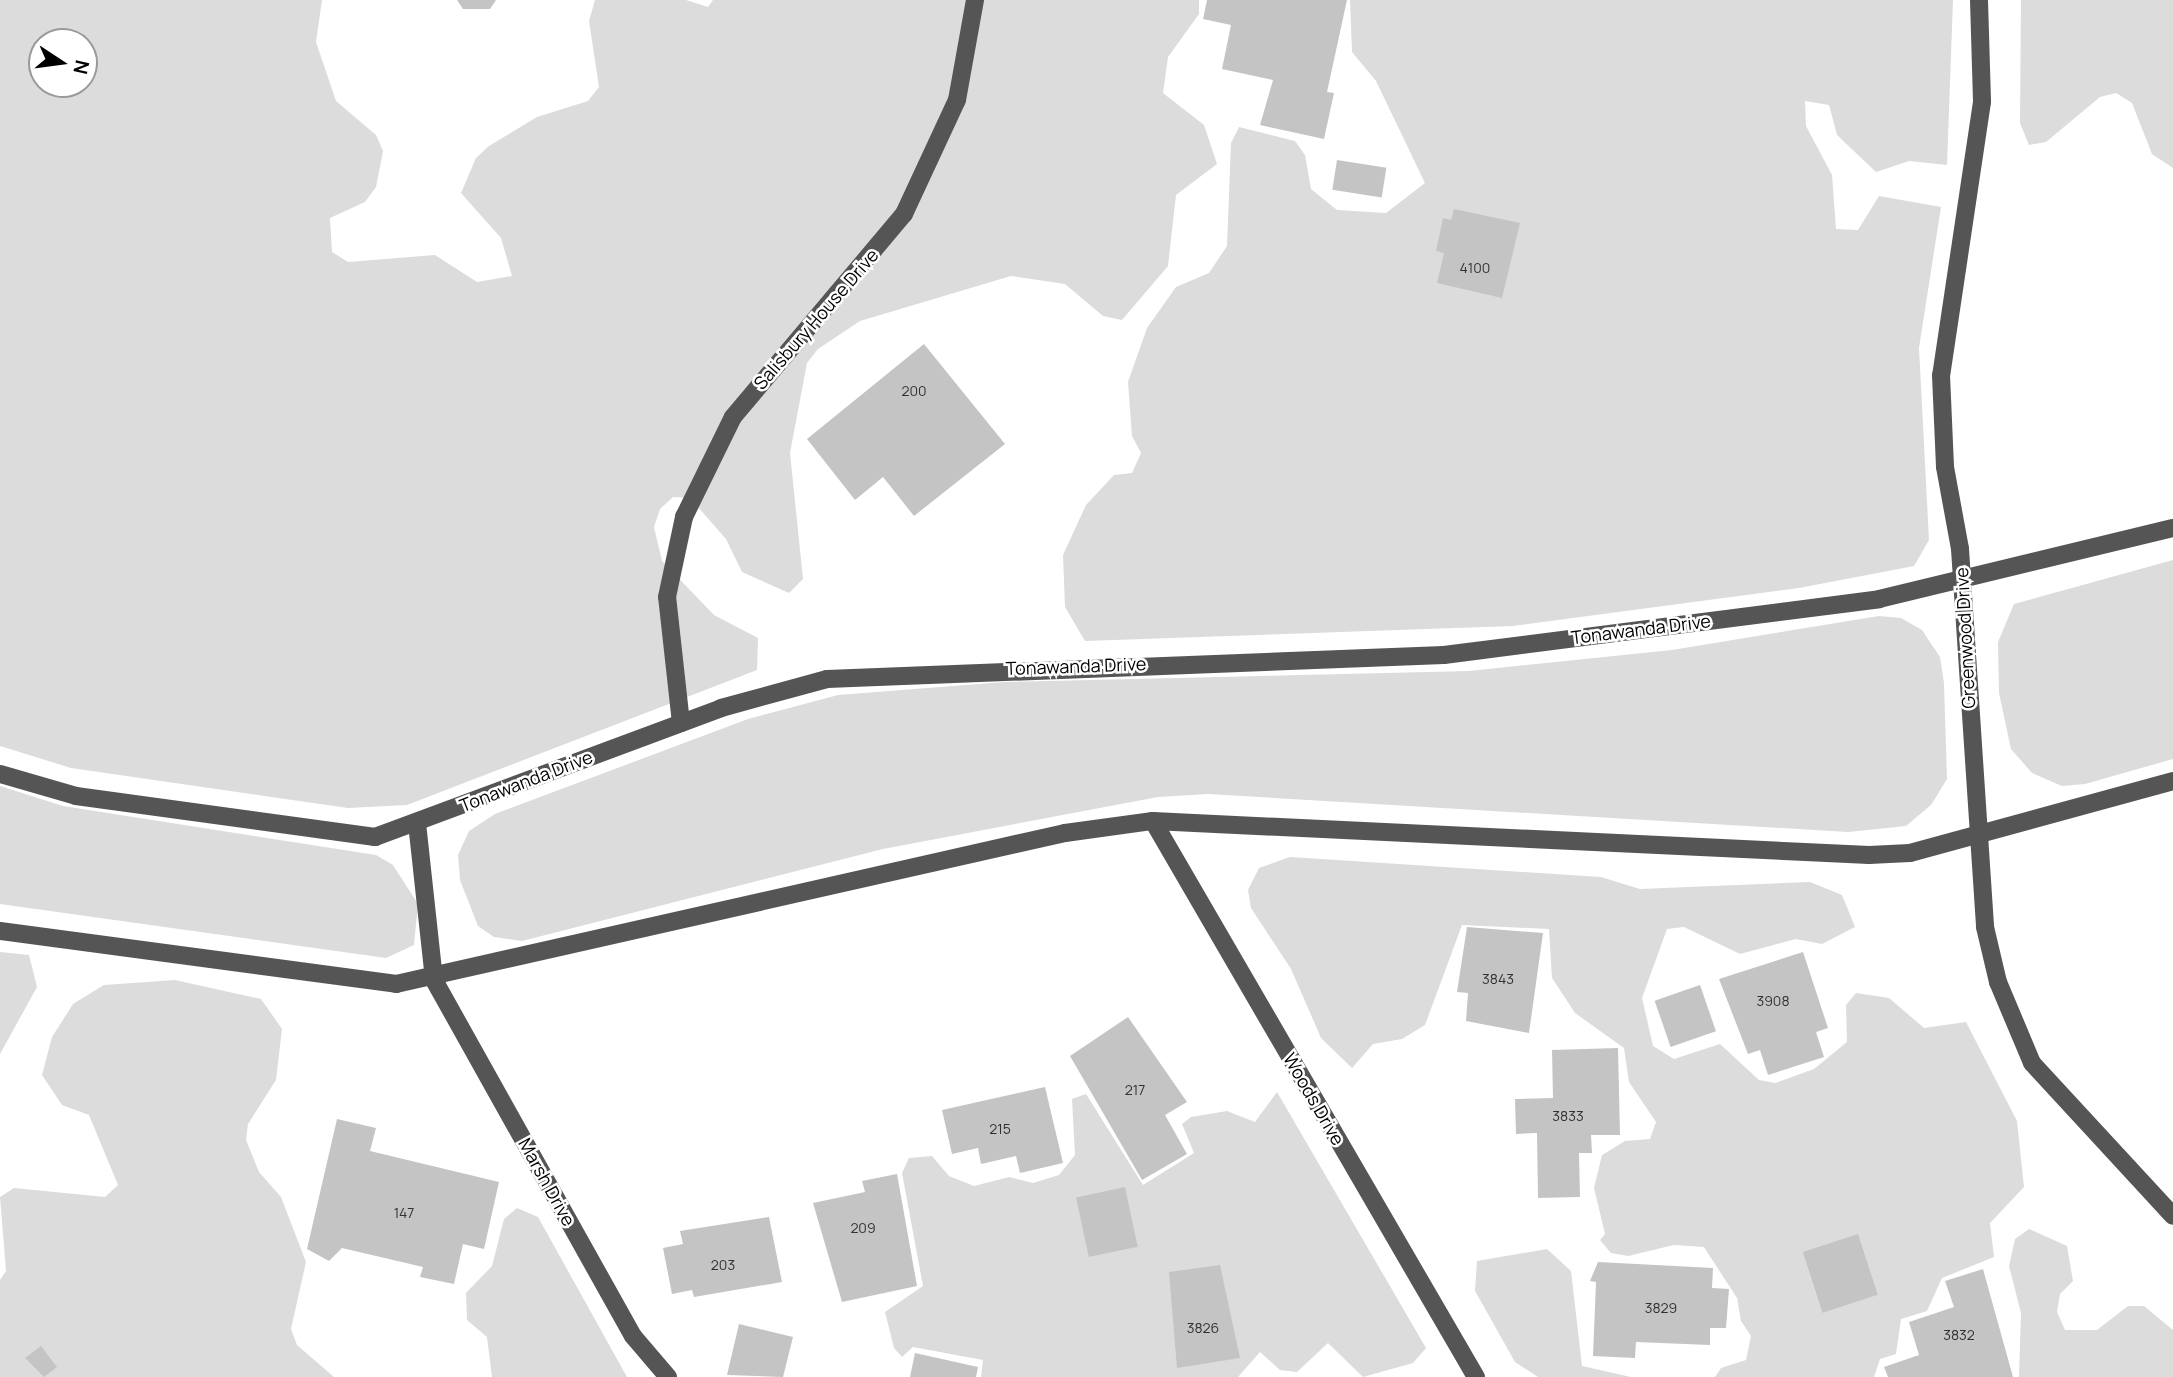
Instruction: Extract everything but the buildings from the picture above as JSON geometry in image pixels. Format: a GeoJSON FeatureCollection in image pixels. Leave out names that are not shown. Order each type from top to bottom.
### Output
{"type":"FeatureCollection","features":[{"type":"Feature","properties":{"kind":"street","name":"Salisbury House Drive"},"geometry":{"type":"LineString","coordinates":[[681,723],[667,597],[684,517],[733,417],[904,214],[957,100],[975,0]]}},
{"type":"Feature","properties":{"kind":"street","name":"Greenwood Drive"},"geometry":{"type":"LineString","coordinates":[[1979,0],[1982,102],[1941,375],[1945,467],[1962,579],[1979,886],[1996,971],[2032,1063],[2173,1216]]}},
{"type":"Feature","properties":{"kind":"street","name":"Tonawanda Drive"},"geometry":{"type":"LineString","coordinates":[[0,774],[76,796],[375,837],[681,723],[827,679],[887,672],[1444,655],[1879,598],[2173,528]]}},
{"type":"Feature","properties":{"kind":"street"},"geometry":{"type":"LineString","coordinates":[[0,931],[396,984],[434,980],[1065,833],[1153,821],[1869,855],[1910,853],[2173,781]]}},
{"type":"Feature","properties":{"kind":"street","name":"Woods Drive"},"geometry":{"type":"LineString","coordinates":[[1153,821],[1476,1377]]}},
{"type":"Feature","properties":{"kind":"street"},"geometry":{"type":"LineString","coordinates":[[416,823],[434,980]]}},
{"type":"Feature","properties":{"kind":"street","name":"Marsh Drive"},"geometry":{"type":"LineString","coordinates":[[434,980],[633,1336],[668,1377]]}},
{"type":"Feature","properties":{"kind":"shaded area"},"geometry":{"type":"Polygon","coordinates":[[[0,0],[322,0],[316,42],[336,101],[376,135],[383,151],[376,187],[365,202],[330,218],[332,252],[348,262],[435,255],[477,282],[512,276],[501,238],[461,193],[476,158],[489,146],[537,117],[588,101],[599,87],[589,21],[595,0],[686,0],[708,7],[713,0],[1199,0],[1199,14],[1168,57],[1163,93],[1204,125],[1217,164],[1176,195],[1168,266],[1122,320],[1103,316],[1065,284],[1011,276],[860,321],[818,349],[807,363],[790,453],[803,579],[789,593],[742,572],[726,539],[690,498],[673,497],[660,509],[654,527],[662,561],[714,615],[758,638],[757,670],[407,805],[348,808],[71,768],[0,746],[0,0]]]}},
{"type":"Feature","properties":{"kind":"shaded area"},"geometry":{"type":"Polygon","coordinates":[[[1350,0],[1953,0],[1947,165],[1909,161],[1876,172],[1837,135],[1829,105],[1805,101],[1806,126],[1832,175],[1836,229],[1858,230],[1879,196],[1941,207],[1919,348],[1929,540],[1914,566],[1799,588],[1513,626],[1085,641],[1065,607],[1063,555],[1086,505],[1114,475],[1132,473],[1141,453],[1132,436],[1128,382],[1147,328],[1176,287],[1209,273],[1227,246],[1231,143],[1239,127],[1295,141],[1305,155],[1311,189],[1337,210],[1386,213],[1425,183],[1376,81],[1352,52],[1350,0]]]}},
{"type":"Feature","properties":{"kind":"shaded area"},"geometry":{"type":"Polygon","coordinates":[[[2021,0],[2173,0],[2173,168],[2152,154],[2132,103],[2116,93],[2100,97],[2046,142],[2029,145],[2020,123],[2021,0]]]}},
{"type":"Feature","properties":{"kind":"shaded area"},"geometry":{"type":"Polygon","coordinates":[[[2173,560],[2173,759],[2085,784],[2062,786],[2032,773],[2011,749],[1999,693],[1998,642],[2014,604],[2173,560]]]}},
{"type":"Feature","properties":{"kind":"shaded area"},"geometry":{"type":"Polygon","coordinates":[[[1879,616],[1901,618],[1922,630],[1940,657],[1944,683],[1947,779],[1931,805],[1906,826],[1848,832],[1208,794],[1158,797],[883,849],[522,941],[494,937],[478,926],[460,880],[458,855],[469,831],[495,814],[748,719],[838,695],[1004,682],[1469,671],[1672,650],[1879,616]]]}},
{"type":"Feature","properties":{"kind":"shaded area"},"geometry":{"type":"Polygon","coordinates":[[[0,786],[63,806],[376,855],[393,865],[418,904],[414,945],[386,958],[0,904],[0,786]]]}},
{"type":"Feature","properties":{"kind":"shaded area"},"geometry":{"type":"Polygon","coordinates":[[[1290,857],[1601,877],[1640,889],[1810,882],[1842,895],[1855,927],[1822,944],[1796,939],[1740,954],[1684,927],[1667,929],[1642,998],[1653,1046],[1674,1059],[1720,1044],[1759,1080],[1775,1083],[1814,1069],[1847,1042],[1846,1005],[1856,993],[1889,998],[1924,1028],[1966,1022],[2017,1121],[2024,1187],[1990,1223],[1994,1257],[1942,1278],[1927,1311],[1901,1319],[1896,1354],[1880,1359],[1874,1377],[1715,1377],[1721,1368],[1746,1360],[1751,1336],[1741,1321],[1737,1298],[1704,1247],[1674,1245],[1628,1256],[1611,1253],[1600,1240],[1605,1234],[1594,1188],[1602,1155],[1625,1141],[1650,1139],[1656,1122],[1629,1082],[1624,1048],[1575,1013],[1552,978],[1549,929],[1462,925],[1425,1025],[1402,1039],[1373,1044],[1352,1068],[1321,1038],[1291,969],[1251,908],[1248,890],[1259,868],[1290,857]]]}},
{"type":"Feature","properties":{"kind":"shaded area"},"geometry":{"type":"Polygon","coordinates":[[[0,952],[29,955],[37,987],[0,1054],[0,952]]]}},
{"type":"Feature","properties":{"kind":"shaded area"},"geometry":{"type":"Polygon","coordinates":[[[175,980],[261,999],[282,1029],[276,1080],[248,1124],[246,1140],[259,1172],[281,1197],[306,1262],[291,1329],[297,1345],[334,1377],[0,1377],[0,1280],[6,1271],[0,1197],[14,1188],[105,1197],[118,1185],[89,1115],[62,1105],[42,1075],[52,1037],[73,1004],[104,985],[175,980]]]}},
{"type":"Feature","properties":{"kind":"shaded area"},"geometry":{"type":"Polygon","coordinates":[[[1277,1092],[1426,1348],[1413,1363],[1363,1377],[1328,1343],[1297,1372],[1280,1370],[1260,1352],[1238,1377],[981,1377],[983,1360],[913,1347],[902,1357],[894,1348],[885,1312],[923,1286],[902,1173],[909,1158],[932,1156],[949,1176],[974,1186],[1009,1177],[1033,1183],[1059,1175],[1075,1155],[1072,1099],[1086,1094],[1143,1185],[1194,1153],[1182,1124],[1191,1117],[1227,1111],[1255,1122],[1277,1092]]]}},
{"type":"Feature","properties":{"kind":"shaded area"},"geometry":{"type":"Polygon","coordinates":[[[517,1208],[538,1217],[627,1377],[492,1377],[487,1337],[467,1320],[466,1293],[492,1266],[504,1219],[517,1208]]]}},
{"type":"Feature","properties":{"kind":"shaded area"},"geometry":{"type":"Polygon","coordinates":[[[2029,1229],[2067,1246],[2073,1281],[2060,1294],[2057,1312],[2065,1330],[2097,1330],[2128,1306],[2144,1306],[2173,1330],[2173,1377],[2019,1377],[2021,1313],[2009,1266],[2015,1239],[2029,1229]]]}},
{"type":"Feature","properties":{"kind":"shaded area"},"geometry":{"type":"Polygon","coordinates":[[[1547,1249],[1571,1271],[1582,1366],[1631,1377],[1538,1377],[1515,1362],[1475,1291],[1477,1261],[1547,1249]]]}}]}
